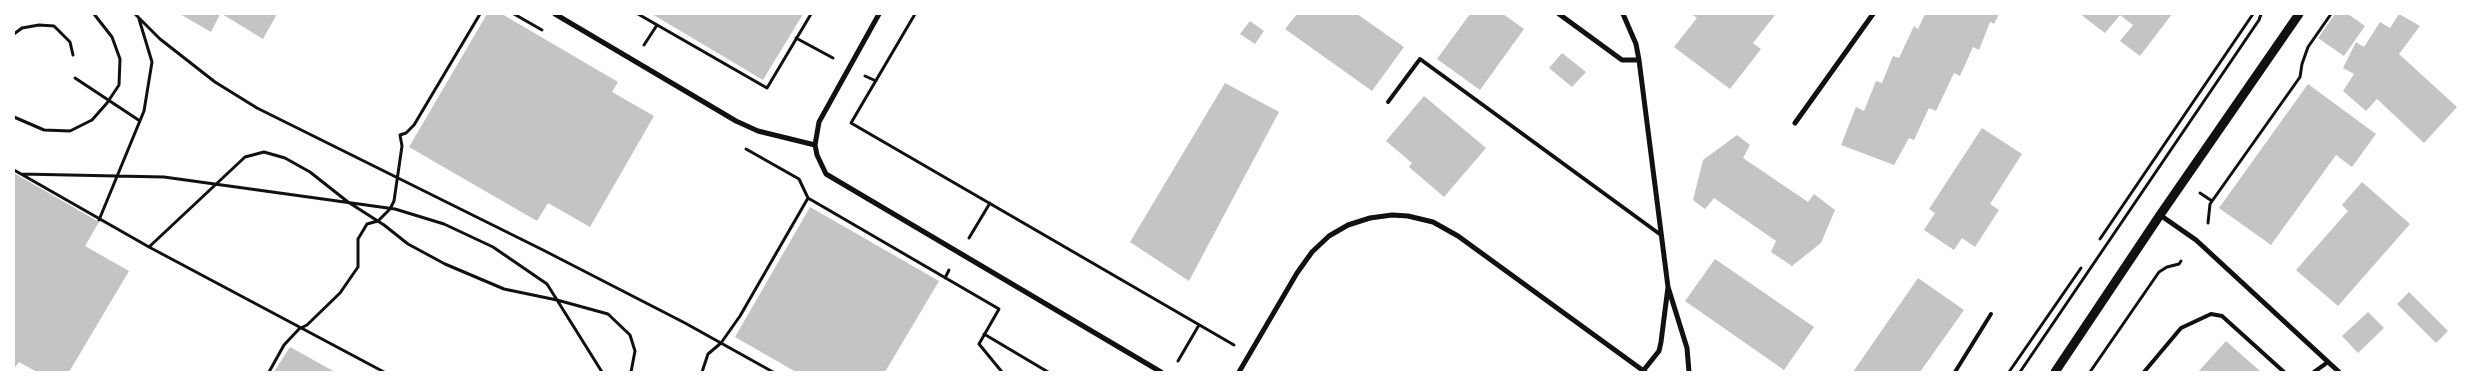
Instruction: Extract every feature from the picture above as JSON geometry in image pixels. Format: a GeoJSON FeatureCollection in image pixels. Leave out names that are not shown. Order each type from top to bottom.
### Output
{"type":"FeatureCollection","features":[{"type":"Feature","properties":{"kind":"street"},"geometry":{"type":"LineString","coordinates":[[555,14],[736,122],[758,131],[815,145]]}},
{"type":"Feature","properties":{"kind":"street"},"geometry":{"type":"LineString","coordinates":[[880,14],[824,111],[816,134],[815,145],[821,166],[834,180],[1161,372]]}},
{"type":"Feature","properties":{"kind":"street"},"geometry":{"type":"LineString","coordinates":[[1559,14],[1622,60],[1639,60]]}},
{"type":"Feature","properties":{"kind":"street"},"geometry":{"type":"LineString","coordinates":[[1623,14],[1636,44],[1639,60],[1668,287],[1687,348],[1690,372]]}},
{"type":"Feature","properties":{"kind":"street"},"geometry":{"type":"LineString","coordinates":[[1795,123],[1873,14]]}},
{"type":"Feature","properties":{"kind":"street"},"geometry":{"type":"LineString","coordinates":[[2055,372],[2160,215],[2299,14]]}},
{"type":"Feature","properties":{"kind":"street"},"geometry":{"type":"LineString","coordinates":[[1239,372],[1289,285],[1312,252],[1329,236],[1348,225],[1370,218],[1392,215],[1408,216],[1433,222],[1458,236],[1644,372],[1659,351],[1668,287]]}},
{"type":"Feature","properties":{"kind":"street"},"geometry":{"type":"LineString","coordinates":[[2160,215],[2196,240],[2339,372]]}},
{"type":"Feature","properties":{"kind":"lane"},"geometry":{"type":"LineString","coordinates":[[1388,102],[1420,60],[1661,235]]}},
{"type":"Feature","properties":{"kind":"lane"},"geometry":{"type":"LineString","coordinates":[[1954,372],[1991,314]]}},
{"type":"Feature","properties":{"kind":"lane"},"geometry":{"type":"LineString","coordinates":[[2144,372],[2181,328],[2211,314],[2222,316],[2284,372]]}},
{"type":"Feature","properties":{"kind":"lane"},"geometry":{"type":"LineString","coordinates":[[2314,372],[2328,362]]}},
{"type":"Feature","properties":{"kind":"path"},"geometry":{"type":"LineString","coordinates":[[14,117],[44,130],[70,131],[92,120],[109,100],[119,85],[120,58],[112,37],[94,14]]}},
{"type":"Feature","properties":{"kind":"path"},"geometry":{"type":"LineString","coordinates":[[135,14],[160,39],[215,82],[257,108],[397,176],[721,343],[773,372]]}},
{"type":"Feature","properties":{"kind":"path"},"geometry":{"type":"LineString","coordinates":[[269,372],[299,328],[308,325],[340,293],[358,267],[358,239],[367,224],[378,221],[394,201],[402,146],[400,135],[406,133],[414,126],[480,14]]}},
{"type":"Feature","properties":{"kind":"path"},"geometry":{"type":"LineString","coordinates":[[638,14],[767,88],[811,14]]}},
{"type":"Feature","properties":{"kind":"path"},"geometry":{"type":"LineString","coordinates":[[915,14],[851,123],[1235,346]]}},
{"type":"Feature","properties":{"kind":"path"},"geometry":{"type":"LineString","coordinates":[[2100,239],[2253,14]]}},
{"type":"Feature","properties":{"kind":"path"},"geometry":{"type":"LineString","coordinates":[[2020,372],[2259,20],[2261,14]]}},
{"type":"Feature","properties":{"kind":"path"},"geometry":{"type":"LineString","coordinates":[[2208,223],[2212,201],[2300,77],[2308,46],[2331,14]]}},
{"type":"Feature","properties":{"kind":"path"},"geometry":{"type":"LineString","coordinates":[[99,220],[144,111],[152,62],[139,18]]}},
{"type":"Feature","properties":{"kind":"path"},"geometry":{"type":"LineString","coordinates":[[14,34],[22,28],[39,24],[54,26],[70,42],[73,55]]}},
{"type":"Feature","properties":{"kind":"path"},"geometry":{"type":"LineString","coordinates":[[641,49],[657,25]]}},
{"type":"Feature","properties":{"kind":"path"},"geometry":{"type":"LineString","coordinates":[[796,38],[834,59]]}},
{"type":"Feature","properties":{"kind":"path"},"geometry":{"type":"LineString","coordinates":[[75,78],[140,121]]}},
{"type":"Feature","properties":{"kind":"path"},"geometry":{"type":"LineString","coordinates":[[740,145],[799,179],[808,198],[999,309],[979,344],[1002,372]]}},
{"type":"Feature","properties":{"kind":"path"},"geometry":{"type":"LineString","coordinates":[[149,247],[245,157],[264,152],[285,158],[310,172],[348,202],[378,221],[408,244],[445,264],[504,289],[557,300],[608,314],[630,335],[635,351],[631,372]]}},
{"type":"Feature","properties":{"kind":"path"},"geometry":{"type":"LineString","coordinates":[[2154,160],[2160,165]]}},
{"type":"Feature","properties":{"kind":"path"},"geometry":{"type":"LineString","coordinates":[[14,170],[99,220],[384,372]]}},
{"type":"Feature","properties":{"kind":"path"},"geometry":{"type":"LineString","coordinates":[[21,174],[164,177],[390,208],[444,224],[493,247],[547,284],[602,372]]}},
{"type":"Feature","properties":{"kind":"path"},"geometry":{"type":"LineString","coordinates":[[2199,192],[2212,201]]}},
{"type":"Feature","properties":{"kind":"path"},"geometry":{"type":"LineString","coordinates":[[702,372],[708,354],[721,343],[740,316],[808,198]]}},
{"type":"Feature","properties":{"kind":"path"},"geometry":{"type":"LineString","coordinates":[[968,241],[990,203]]}},
{"type":"Feature","properties":{"kind":"path"},"geometry":{"type":"LineString","coordinates":[[2090,372],[2159,272],[2167,267],[2180,264],[2181,260]]}},
{"type":"Feature","properties":{"kind":"path"},"geometry":{"type":"LineString","coordinates":[[2009,372],[2080,268]]}},
{"type":"Feature","properties":{"kind":"path"},"geometry":{"type":"LineString","coordinates":[[945,278],[949,270]]}},
{"type":"Feature","properties":{"kind":"path"},"geometry":{"type":"LineString","coordinates":[[1178,361],[1199,324]]}},
{"type":"Feature","properties":{"kind":"path"},"geometry":{"type":"LineString","coordinates":[[984,334],[1048,372]]}},
{"type":"Feature","properties":{"kind":"building"},"geometry":{"type":"Polygon","coordinates":[[[180,14],[220,14],[211,32],[180,14]]]}},
{"type":"Feature","properties":{"kind":"building"},"geometry":{"type":"Polygon","coordinates":[[[222,14],[277,14],[263,39],[222,14]]]}},
{"type":"Feature","properties":{"kind":"building"},"geometry":{"type":"Polygon","coordinates":[[[487,14],[502,14],[618,82],[612,92],[654,116],[590,227],[548,203],[537,221],[409,147],[487,14]]]}},
{"type":"Feature","properties":{"kind":"building"},"geometry":{"type":"Polygon","coordinates":[[[652,14],[803,14],[763,80],[652,14]]]}},
{"type":"Feature","properties":{"kind":"building"},"geometry":{"type":"Polygon","coordinates":[[[1297,14],[1357,14],[1404,47],[1372,91],[1285,29],[1297,14]]]}},
{"type":"Feature","properties":{"kind":"building"},"geometry":{"type":"Polygon","coordinates":[[[1470,14],[1503,14],[1524,29],[1480,90],[1437,59],[1470,14]]]}},
{"type":"Feature","properties":{"kind":"building"},"geometry":{"type":"Polygon","coordinates":[[[1691,14],[1775,15],[1753,43],[1761,49],[1730,89],[1674,47],[1697,18],[1691,14]]]}},
{"type":"Feature","properties":{"kind":"building"},"geometry":{"type":"Polygon","coordinates":[[[1925,14],[1999,14],[1994,24],[1990,22],[1979,50],[1973,47],[1960,76],[1954,73],[1936,111],[1929,108],[1914,140],[1909,138],[1894,165],[1841,145],[1856,107],[1864,111],[1876,81],[1882,83],[1893,56],[1899,58],[1914,26],[1918,29],[1925,14]]]}},
{"type":"Feature","properties":{"kind":"building"},"geometry":{"type":"Polygon","coordinates":[[[2080,14],[2172,14],[2140,56],[2120,41],[2133,25],[2120,15],[2105,33],[2080,14]]]}},
{"type":"Feature","properties":{"kind":"building"},"geometry":{"type":"Polygon","coordinates":[[[2335,14],[2348,14],[2365,26],[2344,56],[2318,38],[2335,14]]]}},
{"type":"Feature","properties":{"kind":"building"},"geometry":{"type":"Polygon","coordinates":[[[2399,14],[2420,26],[2399,54],[2457,107],[2424,143],[2377,99],[2366,111],[2343,91],[2354,74],[2343,68],[2356,42],[2364,47],[2380,22],[2390,28],[2399,14]]]}},
{"type":"Feature","properties":{"kind":"building"},"geometry":{"type":"Polygon","coordinates":[[[1250,21],[1264,31],[1255,44],[1240,34],[1250,21]]]}},
{"type":"Feature","properties":{"kind":"building"},"geometry":{"type":"Polygon","coordinates":[[[1562,53],[1586,72],[1572,87],[1549,68],[1562,53]]]}},
{"type":"Feature","properties":{"kind":"building"},"geometry":{"type":"Polygon","coordinates":[[[1225,83],[1279,112],[1189,281],[1130,242],[1225,83]]]}},
{"type":"Feature","properties":{"kind":"building"},"geometry":{"type":"Polygon","coordinates":[[[2308,84],[2376,134],[2352,167],[2336,155],[2271,245],[2219,208],[2308,84]]]}},
{"type":"Feature","properties":{"kind":"building"},"geometry":{"type":"Polygon","coordinates":[[[1424,96],[1486,148],[1444,197],[1409,167],[1412,163],[1386,141],[1424,96]]]}},
{"type":"Feature","properties":{"kind":"building"},"geometry":{"type":"Polygon","coordinates":[[[1982,128],[2022,154],[1990,204],[1999,210],[1975,247],[1962,238],[1954,250],[1924,230],[1935,213],[1929,209],[1982,128]]]}},
{"type":"Feature","properties":{"kind":"building"},"geometry":{"type":"Polygon","coordinates":[[[1737,135],[1750,145],[1743,158],[1808,202],[1814,194],[1835,210],[1821,243],[1792,266],[1771,252],[1776,241],[1714,198],[1705,209],[1693,200],[1703,160],[1737,135]]]}},
{"type":"Feature","properties":{"kind":"building"},"geometry":{"type":"Polygon","coordinates":[[[14,173],[99,222],[85,246],[129,271],[69,372],[37,372],[19,362],[14,369],[14,173]]]}},
{"type":"Feature","properties":{"kind":"building"},"geometry":{"type":"Polygon","coordinates":[[[2362,182],[2410,224],[2338,306],[2296,270],[2348,211],[2342,205],[2362,182]]]}},
{"type":"Feature","properties":{"kind":"building"},"geometry":{"type":"Polygon","coordinates":[[[810,207],[939,281],[885,372],[796,372],[735,337],[810,207]]]}},
{"type":"Feature","properties":{"kind":"building"},"geometry":{"type":"Polygon","coordinates":[[[1715,259],[1814,327],[1784,370],[1685,301],[1715,259]]]}},
{"type":"Feature","properties":{"kind":"building"},"geometry":{"type":"Polygon","coordinates":[[[1918,278],[1964,310],[1920,372],[1853,372],[1918,278]]]}},
{"type":"Feature","properties":{"kind":"building"},"geometry":{"type":"Polygon","coordinates":[[[2409,292],[2448,331],[2436,343],[2397,304],[2409,292]]]}},
{"type":"Feature","properties":{"kind":"building"},"geometry":{"type":"Polygon","coordinates":[[[2368,312],[2384,328],[2358,353],[2342,336],[2368,312]]]}},
{"type":"Feature","properties":{"kind":"building"},"geometry":{"type":"Polygon","coordinates":[[[2226,341],[2261,372],[2198,372],[2226,341]]]}},
{"type":"Feature","properties":{"kind":"building"},"geometry":{"type":"Polygon","coordinates":[[[290,347],[335,372],[274,372],[290,347]]]}}]}
